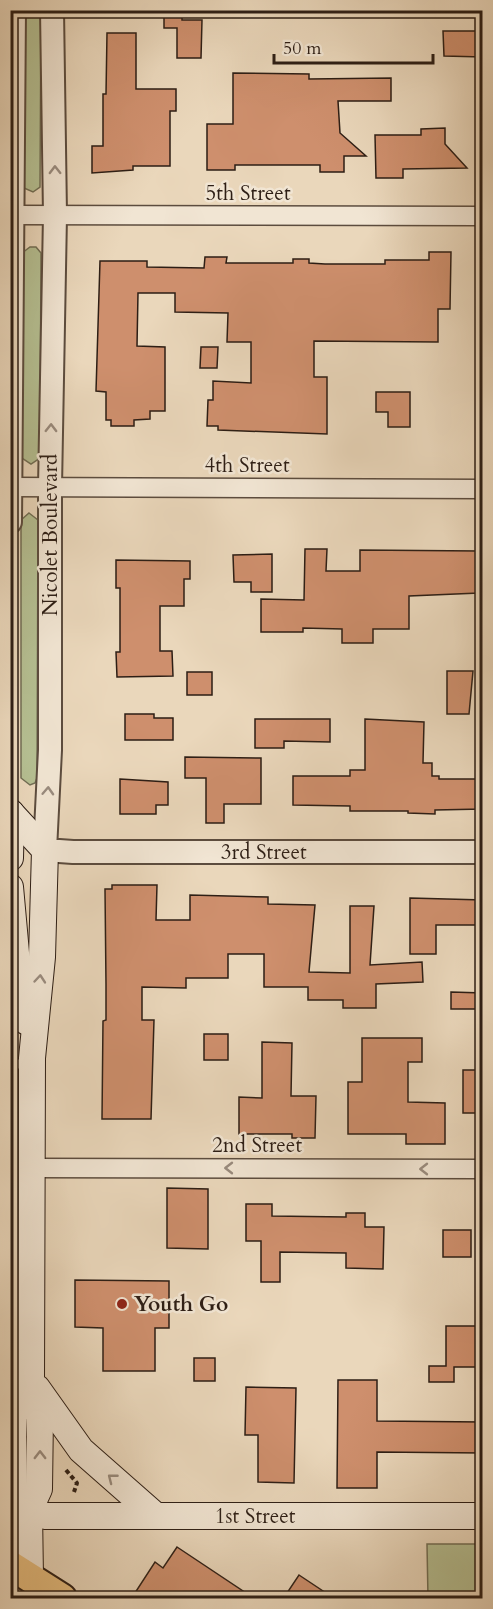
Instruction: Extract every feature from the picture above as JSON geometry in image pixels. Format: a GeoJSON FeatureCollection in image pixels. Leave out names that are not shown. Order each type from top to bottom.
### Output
{"type":"FeatureCollection","features":[{"type":"Feature","properties":{"kind":"main road"},"geometry":{"type":"LineString","coordinates":[[11,812],[45,850]]}},
{"type":"Feature","properties":{"kind":"main road"},"geometry":{"type":"LineString","coordinates":[[10,858],[11,812]]}},
{"type":"Feature","properties":{"kind":"main road","name":"Nicolet Boulevard"},"geometry":{"type":"LineString","coordinates":[[25,1062],[42,957],[45,850]]}},
{"type":"Feature","properties":{"kind":"main road","name":"Nicolet Boulevard"},"geometry":{"type":"LineString","coordinates":[[10,887],[32,1168],[31,1380],[40,1415],[39,1489],[20,1510]]}},
{"type":"Feature","properties":{"kind":"main road"},"geometry":{"type":"LineString","coordinates":[[31,1380],[81,1450],[156,1516]]}},
{"type":"Feature","properties":{"kind":"main road","name":"Nicolet Boulevard"},"geometry":{"type":"LineString","coordinates":[[23,1580],[20,1510],[14,1488],[12,1440],[14,1416],[31,1380]]}},
{"type":"Feature","properties":{"kind":"main road","name":"1st Street"},"geometry":{"type":"LineString","coordinates":[[20,1510],[46,1516],[483,1516]]}},
{"type":"Feature","properties":{"kind":"main road"},"geometry":{"type":"LineString","coordinates":[[23,1580],[62,1599]]}},
{"type":"Feature","properties":{"kind":"street","name":"Nicolet Boulevard"},"geometry":{"type":"LineString","coordinates":[[10,522],[15,10]]}},
{"type":"Feature","properties":{"kind":"street","name":"Nicolet Boulevard"},"geometry":{"type":"LineString","coordinates":[[45,850],[50,750],[50,487],[56,215],[52,10]]}},
{"type":"Feature","properties":{"kind":"street","name":"5th Street"},"geometry":{"type":"LineString","coordinates":[[12,215],[483,216]]}},
{"type":"Feature","properties":{"kind":"street","name":"4th Street"},"geometry":{"type":"LineString","coordinates":[[11,487],[483,489]]}},
{"type":"Feature","properties":{"kind":"street","name":"3rd Street"},"geometry":{"type":"LineString","coordinates":[[45,850],[483,852]]}},
{"type":"Feature","properties":{"kind":"street","name":"2nd Street"},"geometry":{"type":"LineString","coordinates":[[32,1168],[483,1169]]}},
{"type":"Feature","properties":{"kind":"path"},"geometry":{"type":"LineString","coordinates":[[64,1468],[77,1483],[74,1492]]}},
{"type":"Feature","properties":{"kind":"green space"},"geometry":{"type":"Polygon","coordinates":[[[24,11],[41,11],[40,187],[33,192],[24,188],[24,11]]]}},
{"type":"Feature","properties":{"kind":"green space"},"geometry":{"type":"Polygon","coordinates":[[[30,247],[36,247],[41,253],[40,458],[31,464],[22,458],[22,253],[30,247]]]}},
{"type":"Feature","properties":{"kind":"green space"},"geometry":{"type":"Polygon","coordinates":[[[29,513],[38,520],[37,778],[35,783],[30,785],[21,778],[21,520],[29,513]]]}},
{"type":"Feature","properties":{"kind":"green space"},"geometry":{"type":"Polygon","coordinates":[[[427,1544],[482,1544],[482,1598],[428,1598],[427,1544]]]}},
{"type":"Feature","properties":{"kind":"building"},"geometry":{"type":"Polygon","coordinates":[[[164,10],[182,10],[182,20],[202,20],[201,58],[177,58],[177,28],[164,28],[164,10]]]}},
{"type":"Feature","properties":{"kind":"building"},"geometry":{"type":"Polygon","coordinates":[[[443,31],[483,31],[483,57],[444,56],[443,31]]]}},
{"type":"Feature","properties":{"kind":"building"},"geometry":{"type":"Polygon","coordinates":[[[107,33],[136,33],[136,89],[176,89],[176,111],[170,111],[170,166],[133,166],[133,170],[92,173],[92,146],[103,146],[103,94],[106,94],[107,33]]]}},
{"type":"Feature","properties":{"kind":"building"},"geometry":{"type":"Polygon","coordinates":[[[233,73],[309,74],[309,79],[391,78],[391,101],[338,101],[340,133],[366,156],[344,156],[344,172],[320,172],[320,165],[235,165],[235,170],[207,170],[207,124],[233,124],[233,73]]]}},
{"type":"Feature","properties":{"kind":"building"},"geometry":{"type":"Polygon","coordinates":[[[445,128],[445,144],[467,168],[403,169],[403,178],[376,178],[375,135],[421,135],[421,129],[445,128]]]}},
{"type":"Feature","properties":{"kind":"building"},"geometry":{"type":"Polygon","coordinates":[[[429,252],[451,252],[450,309],[438,309],[438,342],[314,341],[314,377],[327,377],[327,434],[218,430],[218,426],[207,426],[208,400],[213,400],[213,381],[251,383],[251,342],[227,342],[228,313],[175,312],[175,293],[138,293],[137,346],[165,347],[165,411],[150,411],[150,419],[134,420],[134,426],[111,426],[111,420],[106,420],[106,392],[96,391],[100,261],[147,261],[147,267],[204,268],[205,257],[227,257],[226,263],[293,263],[293,259],[309,259],[309,263],[385,264],[385,260],[429,260],[429,252]]]}},
{"type":"Feature","properties":{"kind":"building"},"geometry":{"type":"Polygon","coordinates":[[[201,347],[218,347],[217,368],[200,368],[201,347]]]}},
{"type":"Feature","properties":{"kind":"building"},"geometry":{"type":"Polygon","coordinates":[[[376,392],[410,392],[410,427],[388,427],[388,412],[376,412],[376,392]]]}},
{"type":"Feature","properties":{"kind":"building"},"geometry":{"type":"Polygon","coordinates":[[[305,549],[327,549],[326,571],[360,571],[360,550],[479,551],[479,593],[409,596],[409,629],[373,629],[373,643],[342,643],[342,629],[303,628],[303,632],[261,632],[261,599],[304,600],[305,549]]]}},
{"type":"Feature","properties":{"kind":"building"},"geometry":{"type":"Polygon","coordinates":[[[272,554],[272,592],[251,592],[251,582],[234,582],[233,555],[272,554]]]}},
{"type":"Feature","properties":{"kind":"building"},"geometry":{"type":"Polygon","coordinates":[[[116,560],[190,561],[190,579],[184,579],[184,606],[160,606],[160,651],[172,651],[173,676],[117,677],[116,652],[120,652],[120,588],[116,588],[116,560]]]}},
{"type":"Feature","properties":{"kind":"building"},"geometry":{"type":"Polygon","coordinates":[[[447,671],[473,671],[469,714],[447,714],[447,671]]]}},
{"type":"Feature","properties":{"kind":"building"},"geometry":{"type":"Polygon","coordinates":[[[187,672],[212,672],[212,695],[187,695],[187,672]]]}},
{"type":"Feature","properties":{"kind":"building"},"geometry":{"type":"Polygon","coordinates":[[[125,714],[154,714],[154,718],[173,718],[173,740],[125,740],[125,714]]]}},
{"type":"Feature","properties":{"kind":"building"},"geometry":{"type":"Polygon","coordinates":[[[255,719],[330,719],[330,742],[284,741],[284,748],[255,748],[255,719]]]}},
{"type":"Feature","properties":{"kind":"building"},"geometry":{"type":"Polygon","coordinates":[[[365,719],[424,722],[423,763],[432,763],[432,776],[439,776],[439,779],[483,779],[483,809],[435,810],[435,814],[408,813],[408,811],[350,811],[350,806],[293,805],[293,776],[350,776],[350,770],[365,770],[365,719]]]}},
{"type":"Feature","properties":{"kind":"building"},"geometry":{"type":"Polygon","coordinates":[[[185,757],[261,758],[261,804],[224,804],[224,823],[206,823],[206,778],[185,778],[185,757]]]}},
{"type":"Feature","properties":{"kind":"building"},"geometry":{"type":"Polygon","coordinates":[[[120,779],[168,782],[168,805],[156,805],[156,814],[120,814],[120,779]]]}},
{"type":"Feature","properties":{"kind":"building"},"geometry":{"type":"Polygon","coordinates":[[[112,885],[157,885],[156,920],[190,920],[190,895],[268,897],[268,904],[315,905],[309,972],[350,973],[350,906],[374,906],[370,965],[422,962],[423,982],[376,984],[376,1008],[343,1008],[343,1000],[308,1000],[308,987],[264,987],[264,954],[228,954],[228,978],[186,978],[186,988],[142,987],[142,1020],[154,1020],[151,1119],[102,1119],[103,1021],[106,1020],[105,889],[112,889],[112,885]]]}},
{"type":"Feature","properties":{"kind":"building"},"geometry":{"type":"Polygon","coordinates":[[[410,898],[483,900],[483,925],[436,925],[436,954],[410,954],[410,898]]]}},
{"type":"Feature","properties":{"kind":"building"},"geometry":{"type":"Polygon","coordinates":[[[451,992],[483,993],[483,1009],[451,1009],[451,992]]]}},
{"type":"Feature","properties":{"kind":"building"},"geometry":{"type":"Polygon","coordinates":[[[204,1034],[228,1034],[228,1060],[204,1060],[204,1034]]]}},
{"type":"Feature","properties":{"kind":"building"},"geometry":{"type":"Polygon","coordinates":[[[362,1038],[422,1038],[422,1062],[408,1062],[408,1102],[445,1103],[445,1144],[406,1144],[406,1134],[348,1134],[348,1082],[362,1082],[362,1038]]]}},
{"type":"Feature","properties":{"kind":"building"},"geometry":{"type":"Polygon","coordinates":[[[262,1042],[292,1043],[291,1096],[316,1096],[315,1138],[292,1138],[292,1134],[239,1134],[239,1097],[262,1098],[262,1042]]]}},
{"type":"Feature","properties":{"kind":"building"},"geometry":{"type":"Polygon","coordinates":[[[463,1070],[483,1070],[483,1113],[463,1113],[463,1070]]]}},
{"type":"Feature","properties":{"kind":"building"},"geometry":{"type":"Polygon","coordinates":[[[167,1188],[208,1189],[208,1249],[167,1248],[167,1188]]]}},
{"type":"Feature","properties":{"kind":"building"},"geometry":{"type":"Polygon","coordinates":[[[246,1204],[272,1204],[272,1216],[346,1217],[346,1213],[365,1213],[365,1227],[384,1227],[383,1269],[346,1268],[346,1253],[280,1252],[280,1282],[261,1282],[261,1241],[246,1241],[246,1204]]]}},
{"type":"Feature","properties":{"kind":"building"},"geometry":{"type":"Polygon","coordinates":[[[443,1230],[471,1230],[471,1257],[443,1257],[443,1230]]]}},
{"type":"Feature","properties":{"kind":"building","name":"Youth Go"},"geometry":{"type":"Polygon","coordinates":[[[75,1280],[169,1281],[169,1328],[155,1328],[155,1371],[103,1371],[103,1328],[75,1327],[75,1280]]]}},
{"type":"Feature","properties":{"kind":"building"},"geometry":{"type":"Polygon","coordinates":[[[446,1326],[483,1326],[483,1367],[454,1367],[454,1382],[429,1382],[429,1366],[446,1366],[446,1326]]]}},
{"type":"Feature","properties":{"kind":"building"},"geometry":{"type":"Polygon","coordinates":[[[194,1358],[215,1358],[215,1381],[194,1381],[194,1358]]]}},
{"type":"Feature","properties":{"kind":"building"},"geometry":{"type":"Polygon","coordinates":[[[338,1380],[377,1380],[377,1421],[483,1422],[483,1453],[377,1452],[377,1488],[337,1488],[338,1380]]]}},
{"type":"Feature","properties":{"kind":"building"},"geometry":{"type":"Polygon","coordinates":[[[246,1387],[296,1388],[294,1483],[258,1482],[258,1435],[245,1435],[246,1387]]]}},
{"type":"Feature","properties":{"kind":"building"},"geometry":{"type":"Polygon","coordinates":[[[177,1547],[255,1599],[131,1599],[155,1562],[163,1568],[177,1547]]]}},
{"type":"Feature","properties":{"kind":"building"},"geometry":{"type":"Polygon","coordinates":[[[299,1575],[335,1599],[283,1599],[299,1575]]]}},
{"type":"Feature","properties":{"kind":"place","name":"Youth Go"},"geometry":{"type":"Point","coordinates":[122,1304]}}]}
